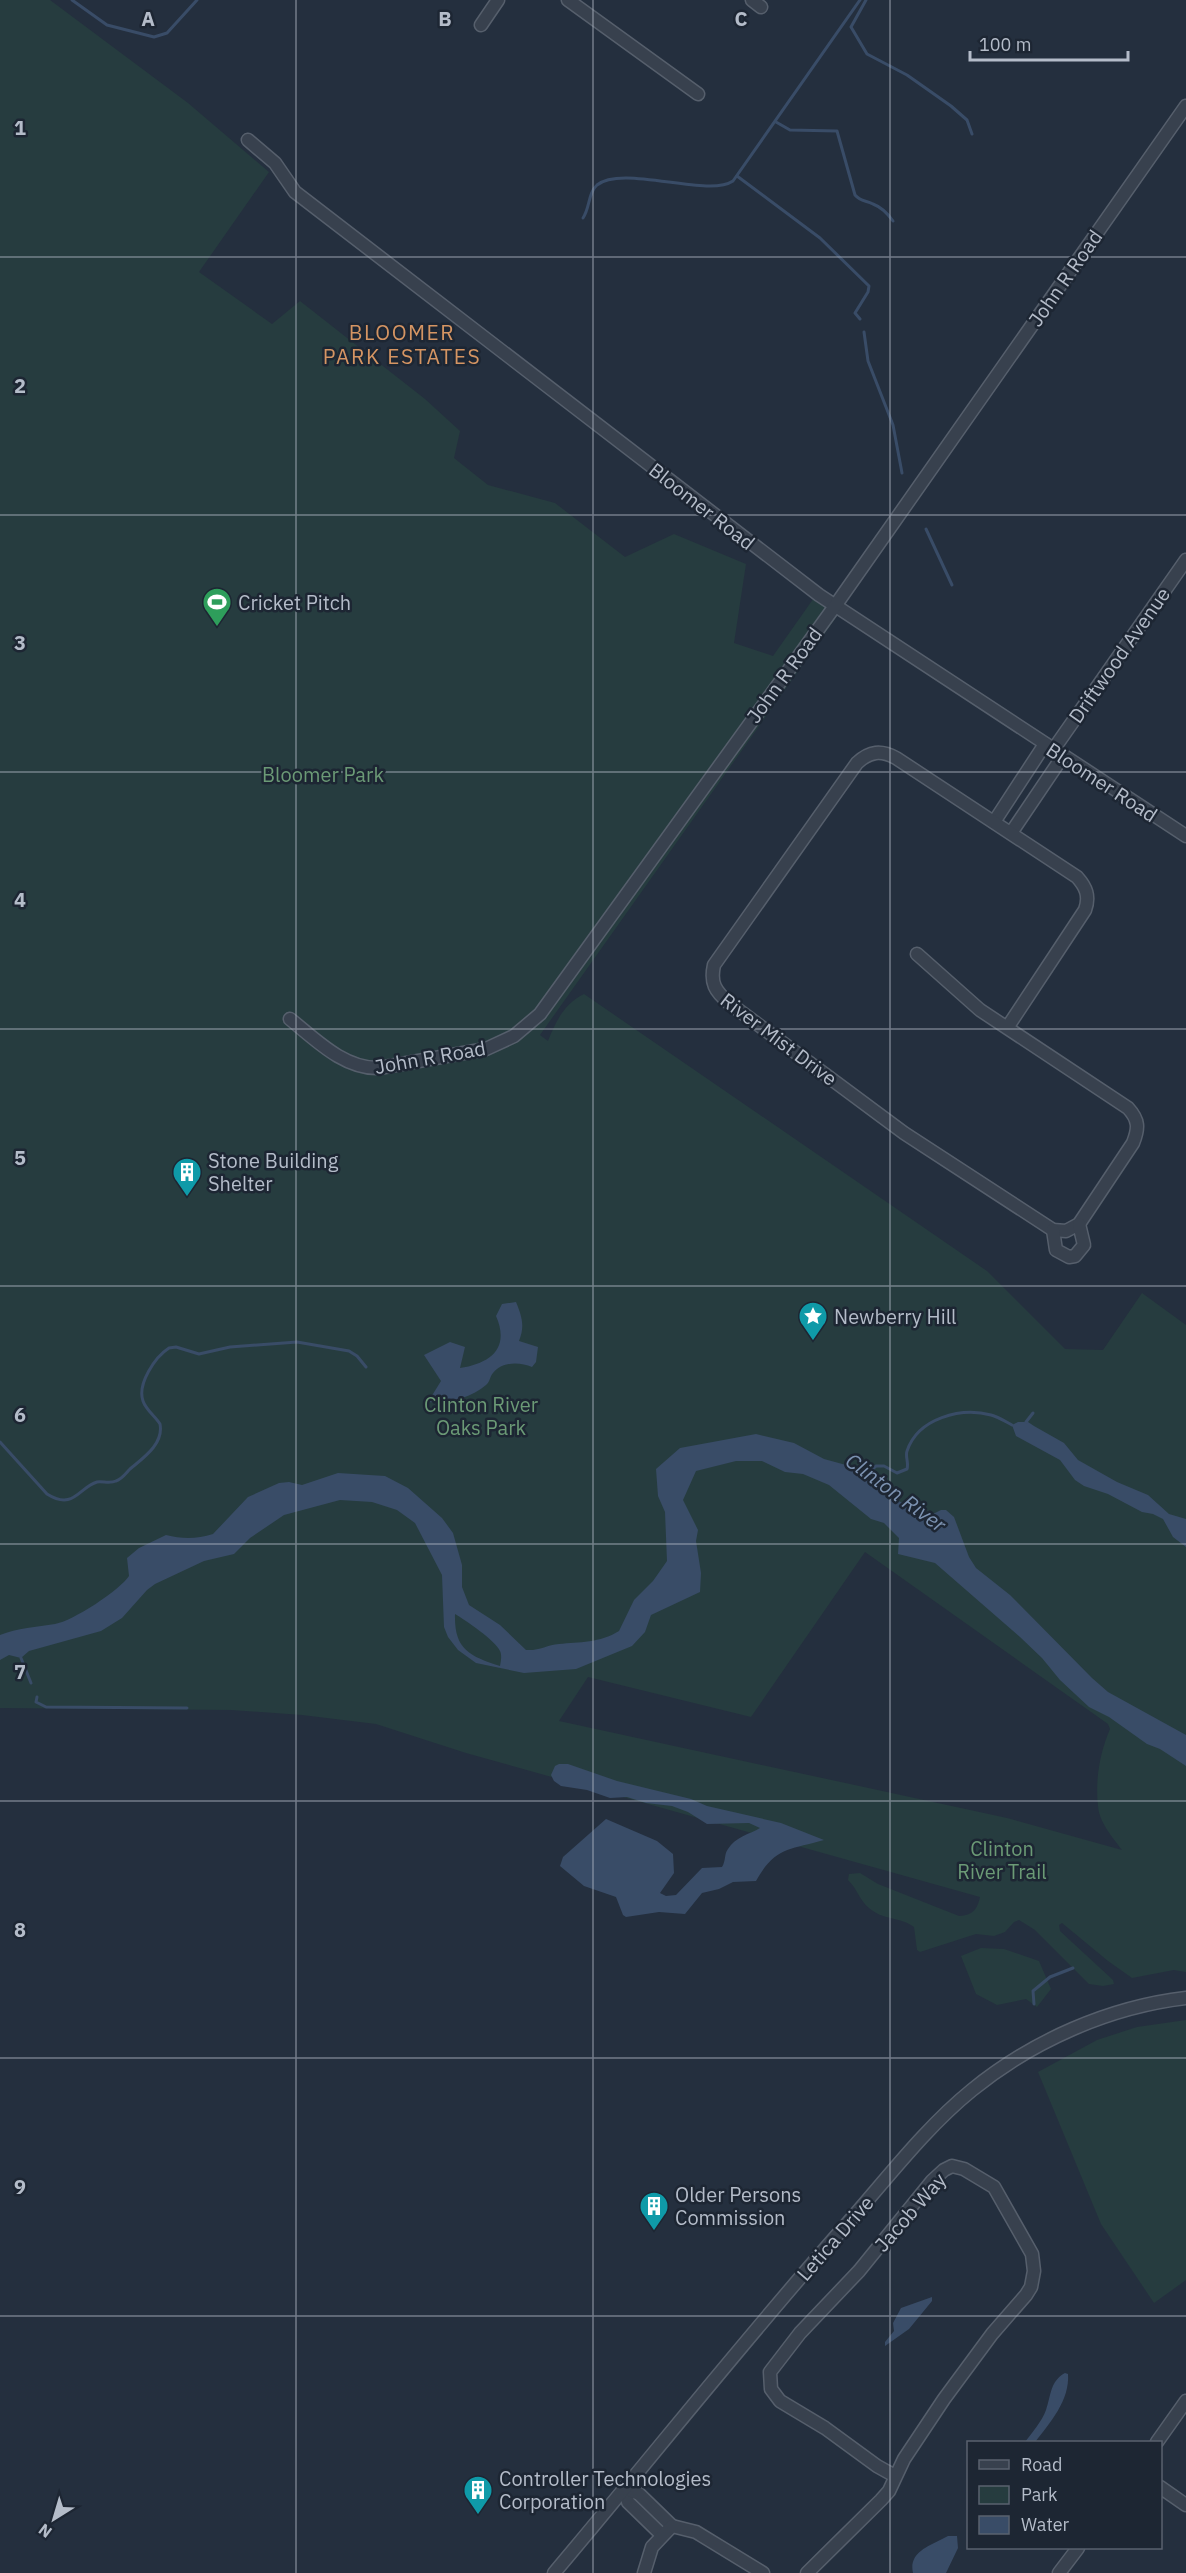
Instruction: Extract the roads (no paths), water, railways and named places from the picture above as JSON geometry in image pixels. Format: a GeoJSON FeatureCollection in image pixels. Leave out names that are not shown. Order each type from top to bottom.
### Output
{"type":"FeatureCollection","features":[{"type":"Feature","properties":{"kind":"street"},"geometry":{"type":"LineString","coordinates":[[481,25],[498,0]]}},
{"type":"Feature","properties":{"kind":"street"},"geometry":{"type":"LineString","coordinates":[[568,0],[699,94]]}},
{"type":"Feature","properties":{"kind":"street","name":"John R Road"},"geometry":{"type":"LineString","coordinates":[[290,1019],[339,1056],[365,1068],[380,1068],[486,1049],[514,1036],[540,1014],[835,606],[1186,106]]}},
{"type":"Feature","properties":{"kind":"street","name":"Bloomer Road"},"geometry":{"type":"LineString","coordinates":[[248,140],[275,162],[295,192],[768,558],[835,606],[1186,836]]}},
{"type":"Feature","properties":{"kind":"street","name":"Driftwood Avenue"},"geometry":{"type":"LineString","coordinates":[[1053,750],[1186,560]]}},
{"type":"Feature","properties":{"kind":"street"},"geometry":{"type":"LineString","coordinates":[[994,822],[1053,750]]}},
{"type":"Feature","properties":{"kind":"street"},"geometry":{"type":"LineString","coordinates":[[1011,833],[1053,750]]}},
{"type":"Feature","properties":{"kind":"street","name":"River Mist Drive"},"geometry":{"type":"LineString","coordinates":[[1007,1028],[1085,910],[1088,898],[1085,888],[1077,877],[886,753],[873,753],[864,757],[857,763],[714,965],[712,982],[715,990],[729,1003],[882,1117],[1053,1230]]}},
{"type":"Feature","properties":{"kind":"street"},"geometry":{"type":"LineString","coordinates":[[917,954],[966,998],[1007,1028],[1128,1108],[1138,1124],[1133,1143],[1079,1224],[1066,1231],[1053,1230],[1056,1250],[1069,1257],[1075,1256],[1084,1245],[1079,1224]]}},
{"type":"Feature","properties":{"kind":"street","name":"Letica Drive"},"geometry":{"type":"LineString","coordinates":[[554,2573],[821,2253],[946,2113],[1005,2066],[1043,2044],[1110,2015],[1186,1998]]}},
{"type":"Feature","properties":{"kind":"street","name":"Jacob Way"},"geometry":{"type":"LineString","coordinates":[[807,2573],[881,2500],[944,2399],[992,2334],[1015,2310],[1031,2287],[1034,2271],[1032,2254],[994,2187],[964,2169],[952,2166],[932,2181],[859,2271],[800,2333],[770,2372],[771,2389],[780,2401],[825,2428],[877,2466],[895,2476]]}},
{"type":"Feature","properties":{"kind":"street"},"geometry":{"type":"LineString","coordinates":[[1158,2441],[1186,2401]]}},
{"type":"Feature","properties":{"kind":"street"},"geometry":{"type":"LineString","coordinates":[[625,2488],[639,2494],[672,2526],[696,2532],[712,2540],[763,2573]]}},
{"type":"Feature","properties":{"kind":"street"},"geometry":{"type":"LineString","coordinates":[[625,2488],[628,2502],[662,2535]]}},
{"type":"Feature","properties":{"kind":"street"},"geometry":{"type":"LineString","coordinates":[[1162,2488],[1186,2505]]}},
{"type":"Feature","properties":{"kind":"street"},"geometry":{"type":"LineString","coordinates":[[644,2573],[652,2547],[672,2526]]}},
{"type":"Feature","properties":{"kind":"street"},"geometry":{"type":"LineString","coordinates":[[1059,2573],[1077,2549]]}},
{"type":"Feature","properties":{"kind":"water"},"geometry":{"type":"Polygon","coordinates":[[[516,1302],[522,1322],[519,1341],[538,1347],[536,1362],[532,1367],[522,1364],[502,1366],[492,1374],[487,1384],[466,1397],[451,1401],[428,1402],[441,1381],[424,1355],[450,1342],[465,1347],[460,1368],[489,1358],[499,1345],[501,1337],[496,1316],[502,1304],[516,1302]]]}},
{"type":"Feature","properties":{"kind":"water"},"geometry":{"type":"Polygon","coordinates":[[[1018,1422],[1028,1422],[1064,1443],[1078,1460],[1117,1482],[1148,1495],[1169,1514],[1186,1519],[1186,1547],[1173,1537],[1163,1519],[1142,1512],[1075,1480],[1060,1460],[1016,1436],[1012,1425],[1018,1422]]]}},
{"type":"Feature","properties":{"kind":"water"},"geometry":{"type":"Polygon","coordinates":[[[756,1434],[794,1443],[824,1459],[846,1465],[880,1488],[886,1496],[901,1502],[919,1517],[925,1518],[946,1510],[954,1517],[969,1557],[976,1568],[1010,1595],[1092,1678],[1108,1692],[1186,1735],[1186,1766],[1160,1749],[1147,1744],[1109,1717],[1089,1707],[1020,1637],[935,1563],[898,1554],[899,1538],[884,1523],[871,1519],[829,1485],[803,1474],[785,1472],[762,1461],[736,1461],[696,1471],[683,1500],[698,1530],[696,1541],[701,1573],[700,1592],[651,1615],[645,1632],[632,1646],[576,1669],[524,1673],[476,1663],[458,1650],[448,1637],[444,1627],[442,1575],[415,1523],[397,1510],[372,1502],[340,1500],[284,1515],[250,1538],[234,1554],[204,1561],[155,1584],[122,1618],[101,1631],[29,1651],[21,1658],[9,1655],[0,1660],[0,1635],[20,1629],[63,1622],[95,1604],[129,1576],[127,1558],[139,1548],[166,1535],[190,1538],[213,1534],[248,1497],[279,1483],[289,1482],[302,1485],[338,1473],[385,1476],[408,1488],[442,1518],[453,1533],[462,1565],[462,1587],[469,1605],[500,1625],[526,1650],[604,1638],[619,1631],[634,1600],[653,1581],[667,1561],[665,1512],[658,1496],[656,1469],[680,1448],[756,1434]],[[455,1614],[457,1635],[466,1649],[480,1659],[500,1666],[501,1654],[497,1646],[455,1614]]]}},
{"type":"Feature","properties":{"kind":"water"},"geometry":{"type":"Polygon","coordinates":[[[568,1764],[617,1781],[691,1799],[707,1806],[781,1823],[824,1840],[792,1848],[777,1856],[756,1881],[733,1882],[719,1889],[702,1893],[685,1914],[659,1912],[626,1917],[616,1897],[584,1886],[560,1866],[563,1857],[606,1819],[657,1841],[673,1854],[674,1873],[660,1893],[666,1896],[676,1895],[702,1868],[722,1867],[731,1845],[760,1828],[749,1823],[707,1824],[688,1812],[672,1806],[646,1803],[627,1797],[610,1798],[587,1790],[561,1786],[554,1781],[551,1775],[555,1766],[568,1764]]]}},
{"type":"Feature","properties":{"kind":"water"},"geometry":{"type":"Polygon","coordinates":[[[932,2297],[932,2301],[909,2329],[885,2346],[885,2342],[894,2331],[893,2323],[901,2308],[932,2297]]]}},
{"type":"Feature","properties":{"kind":"water"},"geometry":{"type":"Polygon","coordinates":[[[1068,2374],[1068,2384],[1058,2411],[1036,2441],[1026,2441],[1044,2414],[1056,2380],[1068,2374]]]}},
{"type":"Feature","properties":{"kind":"water"},"geometry":{"type":"Polygon","coordinates":[[[948,2536],[957,2536],[958,2548],[946,2573],[913,2573],[912,2565],[918,2554],[948,2536]]]}},
{"type":"Feature","properties":{"kind":"waterway"},"geometry":{"type":"LineString","coordinates":[[72,0],[107,25],[154,37],[167,33],[197,0]]}},
{"type":"Feature","properties":{"kind":"waterway"},"geometry":{"type":"LineString","coordinates":[[583,218],[594,188],[609,179],[644,179],[705,186],[721,185],[733,181],[860,0]]}},
{"type":"Feature","properties":{"kind":"waterway"},"geometry":{"type":"LineString","coordinates":[[866,0],[851,27],[867,54],[907,75],[951,106],[967,120],[972,134]]}},
{"type":"Feature","properties":{"kind":"waterway"},"geometry":{"type":"LineString","coordinates":[[776,122],[790,130],[837,131],[855,195],[879,207],[893,221]]}},
{"type":"Feature","properties":{"kind":"waterway"},"geometry":{"type":"LineString","coordinates":[[737,176],[820,238],[869,286],[868,292],[855,313],[860,319]]}},
{"type":"Feature","properties":{"kind":"waterway"},"geometry":{"type":"LineString","coordinates":[[864,332],[868,361],[893,425],[902,473]]}},
{"type":"Feature","properties":{"kind":"waterway"},"geometry":{"type":"LineString","coordinates":[[926,529],[952,585]]}},
{"type":"Feature","properties":{"kind":"waterway"},"geometry":{"type":"LineString","coordinates":[[0,1442],[47,1494],[56,1499],[70,1499],[97,1482],[111,1482],[120,1479],[156,1444],[160,1424],[144,1404],[142,1394],[148,1372],[169,1348],[176,1347],[199,1354],[230,1347],[297,1342],[349,1351],[357,1356],[366,1367]]}},
{"type":"Feature","properties":{"kind":"waterway","name":"Clinton River"},"geometry":{"type":"LineString","coordinates":[[870,1481],[870,1471],[876,1466],[884,1466],[897,1473],[907,1469],[907,1453],[913,1440],[921,1430],[942,1418],[954,1414],[979,1413],[994,1416],[1012,1425]]}},
{"type":"Feature","properties":{"kind":"waterway"},"geometry":{"type":"LineString","coordinates":[[1026,1422],[1033,1413]]}},
{"type":"Feature","properties":{"kind":"waterway"},"geometry":{"type":"LineString","coordinates":[[21,1658],[31,1683]]}},
{"type":"Feature","properties":{"kind":"waterway"},"geometry":{"type":"LineString","coordinates":[[37,1697],[36,1702],[46,1707],[187,1708]]}},
{"type":"Feature","properties":{"kind":"waterway"},"geometry":{"type":"LineString","coordinates":[[1034,2004],[1033,1991],[1050,1977],[1073,1968]]}},
{"type":"Feature","properties":{"kind":"place","name":"Cricket Pitch"},"geometry":{"type":"Point","coordinates":[217,628]}},
{"type":"Feature","properties":{"kind":"place","name":"Stone Building Shelter"},"geometry":{"type":"Point","coordinates":[187,1198]}},
{"type":"Feature","properties":{"kind":"place","name":"Newberry Hill"},"geometry":{"type":"Point","coordinates":[813,1342]}},
{"type":"Feature","properties":{"kind":"place","name":"Older Persons Commission"},"geometry":{"type":"Point","coordinates":[654,2232]}},
{"type":"Feature","properties":{"kind":"place","name":"Controller Technologies Corporation"},"geometry":{"type":"Point","coordinates":[478,2516]}},
{"type":"Feature","properties":{"kind":"district","name":"BLOOMER PARK ESTATES"},"geometry":{"type":"Point","coordinates":[402,344]}},
{"type":"Feature","properties":{"kind":"park label","name":"Bloomer Park"},"geometry":{"type":"Point","coordinates":[323,774]}},
{"type":"Feature","properties":{"kind":"park label","name":"Clinton River Oaks Park"},"geometry":{"type":"Point","coordinates":[481,1416]}},
{"type":"Feature","properties":{"kind":"park label","name":"Clinton River Trail"},"geometry":{"type":"Point","coordinates":[1002,1860]}}]}
